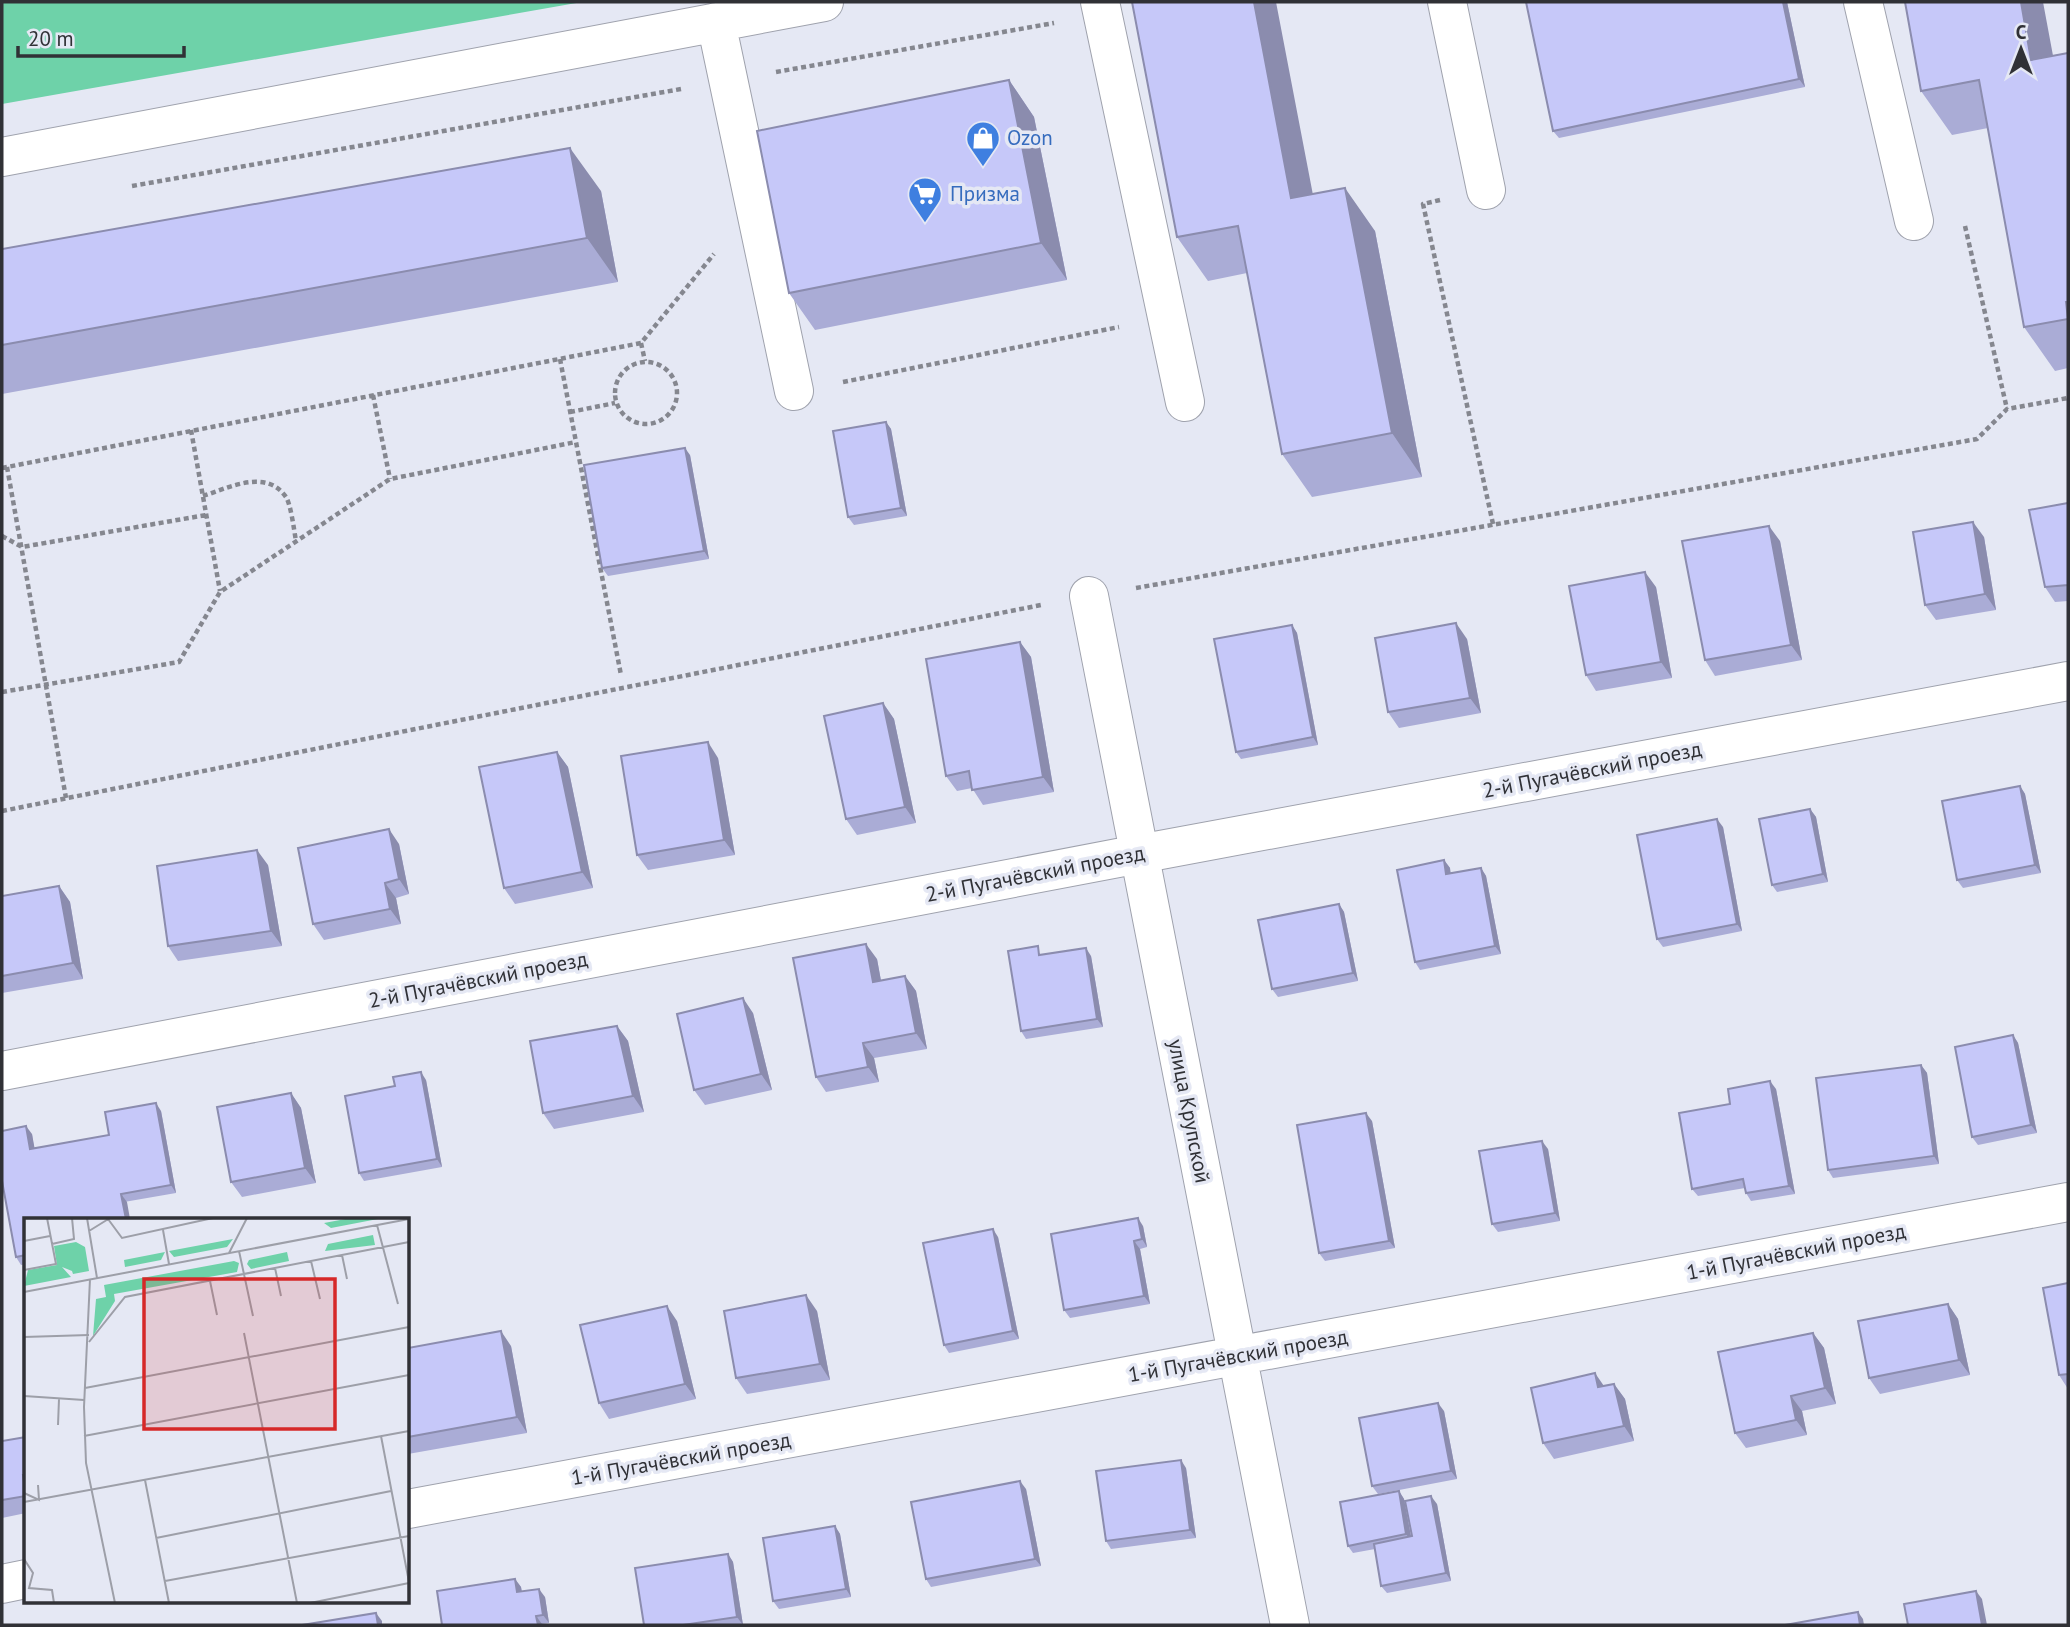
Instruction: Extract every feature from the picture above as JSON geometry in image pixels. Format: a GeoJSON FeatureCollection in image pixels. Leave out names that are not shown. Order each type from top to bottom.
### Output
{"type":"FeatureCollection","features":[{"type":"Feature","properties":{"kind":"street"},"geometry":{"type":"LineString","coordinates":[[2,156],[824,2]]}},
{"type":"Feature","properties":{"kind":"street"},"geometry":{"type":"LineString","coordinates":[[1447,2],[1486,190]]}},
{"type":"Feature","properties":{"kind":"street"},"geometry":{"type":"LineString","coordinates":[[1863,2],[1914,221]]}},
{"type":"Feature","properties":{"kind":"street"},"geometry":{"type":"LineString","coordinates":[[1101,8],[1185,402]]}},
{"type":"Feature","properties":{"kind":"street"},"geometry":{"type":"LineString","coordinates":[[716,22],[794,391]]}},
{"type":"Feature","properties":{"kind":"street","name":"улица Крупской"},"geometry":{"type":"LineString","coordinates":[[1089,596],[1290,1625]]}},
{"type":"Feature","properties":{"kind":"street","name":"2-й Пугачёвский проезд"},"geometry":{"type":"LineString","coordinates":[[2,1070],[2068,681]]}},
{"type":"Feature","properties":{"kind":"street","name":"1-й Пугачёвский проезд"},"geometry":{"type":"LineString","coordinates":[[410,1509],[2068,1202]]}},
{"type":"Feature","properties":{"kind":"street"},"geometry":{"type":"LineString","coordinates":[[2,1584],[24,1579]]}},
{"type":"Feature","properties":{"kind":"path"},"geometry":{"type":"LineString","coordinates":[[125,187],[729,81],[1101,8]]}},
{"type":"Feature","properties":{"kind":"path"},"geometry":{"type":"LineString","coordinates":[[1486,190],[1423,204],[1493,524]]}},
{"type":"Feature","properties":{"kind":"path"},"geometry":{"type":"LineString","coordinates":[[2,811],[66,798],[22,547],[5,467],[641,343],[754,204]]}},
{"type":"Feature","properties":{"kind":"path"},"geometry":{"type":"LineString","coordinates":[[1914,221],[1961,211],[2007,409]]}},
{"type":"Feature","properties":{"kind":"path"},"geometry":{"type":"LineString","coordinates":[[794,391],[1167,318]]}},
{"type":"Feature","properties":{"kind":"path"},"geometry":{"type":"LineString","coordinates":[[641,343],[645,361]]}},
{"type":"Feature","properties":{"kind":"path"},"geometry":{"type":"LineString","coordinates":[[559,359],[621,675]]}},
{"type":"Feature","properties":{"kind":"path"},"geometry":{"type":"LineString","coordinates":[[645,361],[664,366],[671,374],[677,382],[678,402],[666,418],[647,426],[628,419],[615,403],[615,383],[626,367],[645,361]]}},
{"type":"Feature","properties":{"kind":"path"},"geometry":{"type":"LineString","coordinates":[[373,395],[390,479]]}},
{"type":"Feature","properties":{"kind":"path"},"geometry":{"type":"LineString","coordinates":[[570,412],[615,403]]}},
{"type":"Feature","properties":{"kind":"path"},"geometry":{"type":"LineString","coordinates":[[191,430],[220,592]]}},
{"type":"Feature","properties":{"kind":"path"},"geometry":{"type":"LineString","coordinates":[[2,692],[179,662],[220,592],[390,479],[576,442]]}},
{"type":"Feature","properties":{"kind":"path"},"geometry":{"type":"LineString","coordinates":[[203,496],[245,481],[269,482],[286,497],[296,541]]}},
{"type":"Feature","properties":{"kind":"path"},"geometry":{"type":"LineString","coordinates":[[2,536],[22,547],[206,515]]}},
{"type":"Feature","properties":{"kind":"green space"},"geometry":{"type":"Polygon","coordinates":[[[2,2],[582,2],[2,104],[2,2]]]}},
{"type":"Feature","properties":{"kind":"building"},"geometry":{"type":"Polygon","coordinates":[[[1132,2],[1254,2],[1291,198],[1345,188],[1392,433],[1282,454],[1238,226],[1177,237],[1132,2]]]}},
{"type":"Feature","properties":{"kind":"building"},"geometry":{"type":"Polygon","coordinates":[[[1526,2],[1783,2],[1799,79],[1553,131],[1526,2]]]}},
{"type":"Feature","properties":{"kind":"building"},"geometry":{"type":"Polygon","coordinates":[[[1905,2],[2021,2],[2031,60],[2068,53],[2068,319],[2024,327],[1979,80],[1921,91],[1905,2]]]}},
{"type":"Feature","properties":{"kind":"building","name":"Призма"},"geometry":{"type":"Polygon","coordinates":[[[1009,80],[1041,243],[789,293],[757,131],[1009,80]]]}},
{"type":"Feature","properties":{"kind":"building"},"geometry":{"type":"Polygon","coordinates":[[[570,148],[587,238],[2,345],[2,249],[570,148]]]}},
{"type":"Feature","properties":{"kind":"building"},"geometry":{"type":"Polygon","coordinates":[[[886,422],[901,508],[848,517],[833,431],[886,422]]]}},
{"type":"Feature","properties":{"kind":"building"},"geometry":{"type":"Polygon","coordinates":[[[685,448],[704,551],[602,568],[584,465],[685,448]]]}},
{"type":"Feature","properties":{"kind":"building"},"geometry":{"type":"Polygon","coordinates":[[[2068,503],[2068,585],[2045,587],[2029,510],[2068,503]]]}},
{"type":"Feature","properties":{"kind":"building"},"geometry":{"type":"Polygon","coordinates":[[[1973,522],[1985,594],[1925,605],[1913,532],[1973,522]]]}},
{"type":"Feature","properties":{"kind":"building"},"geometry":{"type":"Polygon","coordinates":[[[1769,526],[1791,645],[1705,660],[1682,541],[1769,526]]]}},
{"type":"Feature","properties":{"kind":"building"},"geometry":{"type":"Polygon","coordinates":[[[1645,572],[1661,662],[1586,675],[1569,586],[1645,572]]]}},
{"type":"Feature","properties":{"kind":"building"},"geometry":{"type":"Polygon","coordinates":[[[1456,623],[1470,698],[1388,712],[1375,638],[1456,623]]]}},
{"type":"Feature","properties":{"kind":"building"},"geometry":{"type":"Polygon","coordinates":[[[1292,625],[1313,737],[1236,752],[1214,639],[1292,625]]]}},
{"type":"Feature","properties":{"kind":"building"},"geometry":{"type":"Polygon","coordinates":[[[1020,642],[1043,777],[972,790],[969,771],[946,776],[926,659],[1020,642]]]}},
{"type":"Feature","properties":{"kind":"building"},"geometry":{"type":"Polygon","coordinates":[[[883,703],[905,807],[846,819],[824,716],[883,703]]]}},
{"type":"Feature","properties":{"kind":"building"},"geometry":{"type":"Polygon","coordinates":[[[708,742],[724,840],[637,855],[621,756],[708,742]]]}},
{"type":"Feature","properties":{"kind":"building"},"geometry":{"type":"Polygon","coordinates":[[[557,752],[582,872],[504,888],[479,767],[557,752]]]}},
{"type":"Feature","properties":{"kind":"building"},"geometry":{"type":"Polygon","coordinates":[[[2020,786],[2035,865],[1957,880],[1942,801],[2020,786]]]}},
{"type":"Feature","properties":{"kind":"building"},"geometry":{"type":"Polygon","coordinates":[[[1810,809],[1823,874],[1772,885],[1759,819],[1810,809]]]}},
{"type":"Feature","properties":{"kind":"building"},"geometry":{"type":"Polygon","coordinates":[[[1717,819],[1737,924],[1657,939],[1637,835],[1717,819]]]}},
{"type":"Feature","properties":{"kind":"building"},"geometry":{"type":"Polygon","coordinates":[[[389,829],[399,879],[385,883],[390,909],[313,924],[298,848],[389,829]]]}},
{"type":"Feature","properties":{"kind":"building"},"geometry":{"type":"Polygon","coordinates":[[[257,850],[271,931],[168,946],[157,866],[257,850]]]}},
{"type":"Feature","properties":{"kind":"building"},"geometry":{"type":"Polygon","coordinates":[[[1444,860],[1446,874],[1481,868],[1495,946],[1415,962],[1397,870],[1444,860]]]}},
{"type":"Feature","properties":{"kind":"building"},"geometry":{"type":"Polygon","coordinates":[[[59,886],[73,963],[2,976],[2,896],[59,886]]]}},
{"type":"Feature","properties":{"kind":"building"},"geometry":{"type":"Polygon","coordinates":[[[1339,904],[1353,973],[1272,989],[1258,920],[1339,904]]]}},
{"type":"Feature","properties":{"kind":"building"},"geometry":{"type":"Polygon","coordinates":[[[866,944],[873,982],[905,976],[916,1033],[863,1043],[868,1067],[816,1077],[793,958],[866,944]]]}},
{"type":"Feature","properties":{"kind":"building"},"geometry":{"type":"Polygon","coordinates":[[[1038,946],[1039,955],[1086,948],[1097,1019],[1021,1031],[1008,951],[1038,946]]]}},
{"type":"Feature","properties":{"kind":"building"},"geometry":{"type":"Polygon","coordinates":[[[743,998],[761,1074],[694,1090],[677,1014],[743,998]]]}},
{"type":"Feature","properties":{"kind":"building"},"geometry":{"type":"Polygon","coordinates":[[[617,1026],[633,1096],[543,1113],[530,1041],[617,1026]]]}},
{"type":"Feature","properties":{"kind":"building"},"geometry":{"type":"Polygon","coordinates":[[[2013,1035],[2031,1125],[1972,1137],[1955,1047],[2013,1035]]]}},
{"type":"Feature","properties":{"kind":"building"},"geometry":{"type":"Polygon","coordinates":[[[1921,1065],[1934,1156],[1828,1170],[1816,1078],[1921,1065]]]}},
{"type":"Feature","properties":{"kind":"building"},"geometry":{"type":"Polygon","coordinates":[[[421,1072],[437,1159],[359,1173],[345,1096],[395,1086],[393,1077],[421,1072]]]}},
{"type":"Feature","properties":{"kind":"building"},"geometry":{"type":"Polygon","coordinates":[[[1770,1081],[1789,1186],[1746,1193],[1743,1179],[1692,1189],[1679,1113],[1730,1104],[1728,1089],[1770,1081]]]}},
{"type":"Feature","properties":{"kind":"building"},"geometry":{"type":"Polygon","coordinates":[[[291,1093],[305,1168],[231,1182],[217,1107],[291,1093]]]}},
{"type":"Feature","properties":{"kind":"building"},"geometry":{"type":"Polygon","coordinates":[[[156,1103],[171,1185],[121,1194],[126,1218],[24,1218],[24,1255],[16,1257],[2,1181],[2,1131],[26,1126],[30,1149],[109,1135],[105,1112],[156,1103]]]}},
{"type":"Feature","properties":{"kind":"building"},"geometry":{"type":"Polygon","coordinates":[[[1366,1113],[1389,1241],[1319,1253],[1297,1125],[1366,1113]]]}},
{"type":"Feature","properties":{"kind":"building"},"geometry":{"type":"Polygon","coordinates":[[[1542,1141],[1555,1213],[1492,1224],[1479,1151],[1542,1141]]]}},
{"type":"Feature","properties":{"kind":"building"},"geometry":{"type":"Polygon","coordinates":[[[1138,1218],[1142,1239],[1134,1241],[1144,1296],[1064,1310],[1051,1234],[1138,1218]]]}},
{"type":"Feature","properties":{"kind":"building"},"geometry":{"type":"Polygon","coordinates":[[[993,1229],[1013,1331],[944,1345],[923,1243],[993,1229]]]}},
{"type":"Feature","properties":{"kind":"building"},"geometry":{"type":"Polygon","coordinates":[[[2068,1283],[2068,1374],[2059,1375],[2043,1288],[2068,1283]]]}},
{"type":"Feature","properties":{"kind":"building"},"geometry":{"type":"Polygon","coordinates":[[[806,1295],[820,1364],[736,1378],[724,1311],[806,1295]]]}},
{"type":"Feature","properties":{"kind":"building"},"geometry":{"type":"Polygon","coordinates":[[[1948,1304],[1959,1360],[1869,1378],[1858,1321],[1948,1304]]]}},
{"type":"Feature","properties":{"kind":"building"},"geometry":{"type":"Polygon","coordinates":[[[667,1306],[685,1384],[599,1403],[580,1325],[667,1306]]]}},
{"type":"Feature","properties":{"kind":"building"},"geometry":{"type":"Polygon","coordinates":[[[501,1331],[517,1417],[410,1437],[410,1348],[501,1331]]]}},
{"type":"Feature","properties":{"kind":"building"},"geometry":{"type":"Polygon","coordinates":[[[1813,1333],[1825,1388],[1791,1396],[1796,1420],[1735,1433],[1718,1352],[1813,1333]]]}},
{"type":"Feature","properties":{"kind":"building"},"geometry":{"type":"Polygon","coordinates":[[[1595,1373],[1598,1387],[1614,1384],[1624,1426],[1543,1443],[1531,1388],[1595,1373]]]}},
{"type":"Feature","properties":{"kind":"building"},"geometry":{"type":"Polygon","coordinates":[[[1438,1403],[1451,1471],[1372,1486],[1359,1418],[1438,1403]]]}},
{"type":"Feature","properties":{"kind":"building"},"geometry":{"type":"Polygon","coordinates":[[[24,1437],[24,1496],[2,1500],[2,1441],[24,1437]]]}},
{"type":"Feature","properties":{"kind":"building"},"geometry":{"type":"Polygon","coordinates":[[[1181,1460],[1190,1530],[1106,1541],[1096,1471],[1181,1460]]]}},
{"type":"Feature","properties":{"kind":"building"},"geometry":{"type":"Polygon","coordinates":[[[1020,1481],[1035,1559],[926,1579],[911,1502],[1020,1481]]]}},
{"type":"Feature","properties":{"kind":"building"},"geometry":{"type":"Polygon","coordinates":[[[1399,1491],[1406,1534],[1348,1546],[1340,1502],[1399,1491]]]}},
{"type":"Feature","properties":{"kind":"building"},"geometry":{"type":"Polygon","coordinates":[[[1431,1496],[1446,1573],[1381,1586],[1374,1544],[1412,1536],[1405,1501],[1431,1496]]]}},
{"type":"Feature","properties":{"kind":"building"},"geometry":{"type":"Polygon","coordinates":[[[835,1526],[846,1589],[773,1601],[763,1538],[835,1526]]]}},
{"type":"Feature","properties":{"kind":"building"},"geometry":{"type":"Polygon","coordinates":[[[728,1554],[737,1617],[683,1625],[644,1625],[635,1568],[728,1554]]]}},
{"type":"Feature","properties":{"kind":"building"},"geometry":{"type":"Polygon","coordinates":[[[515,1579],[517,1592],[539,1589],[543,1615],[536,1616],[538,1625],[442,1625],[437,1591],[515,1579]]]}},
{"type":"Feature","properties":{"kind":"building"},"geometry":{"type":"Polygon","coordinates":[[[1976,1591],[1982,1625],[1908,1625],[1904,1604],[1976,1591]]]}},
{"type":"Feature","properties":{"kind":"building"},"geometry":{"type":"Polygon","coordinates":[[[1858,1612],[1860,1625],[1785,1625],[1858,1612]]]}},
{"type":"Feature","properties":{"kind":"building"},"geometry":{"type":"Polygon","coordinates":[[[376,1613],[378,1625],[302,1625],[376,1613]]]}},
{"type":"Feature","properties":{"kind":"place","name":"Ozon"},"geometry":{"type":"Point","coordinates":[983,168]}},
{"type":"Feature","properties":{"kind":"place","name":"Призма"},"geometry":{"type":"Point","coordinates":[925,224]}}]}
